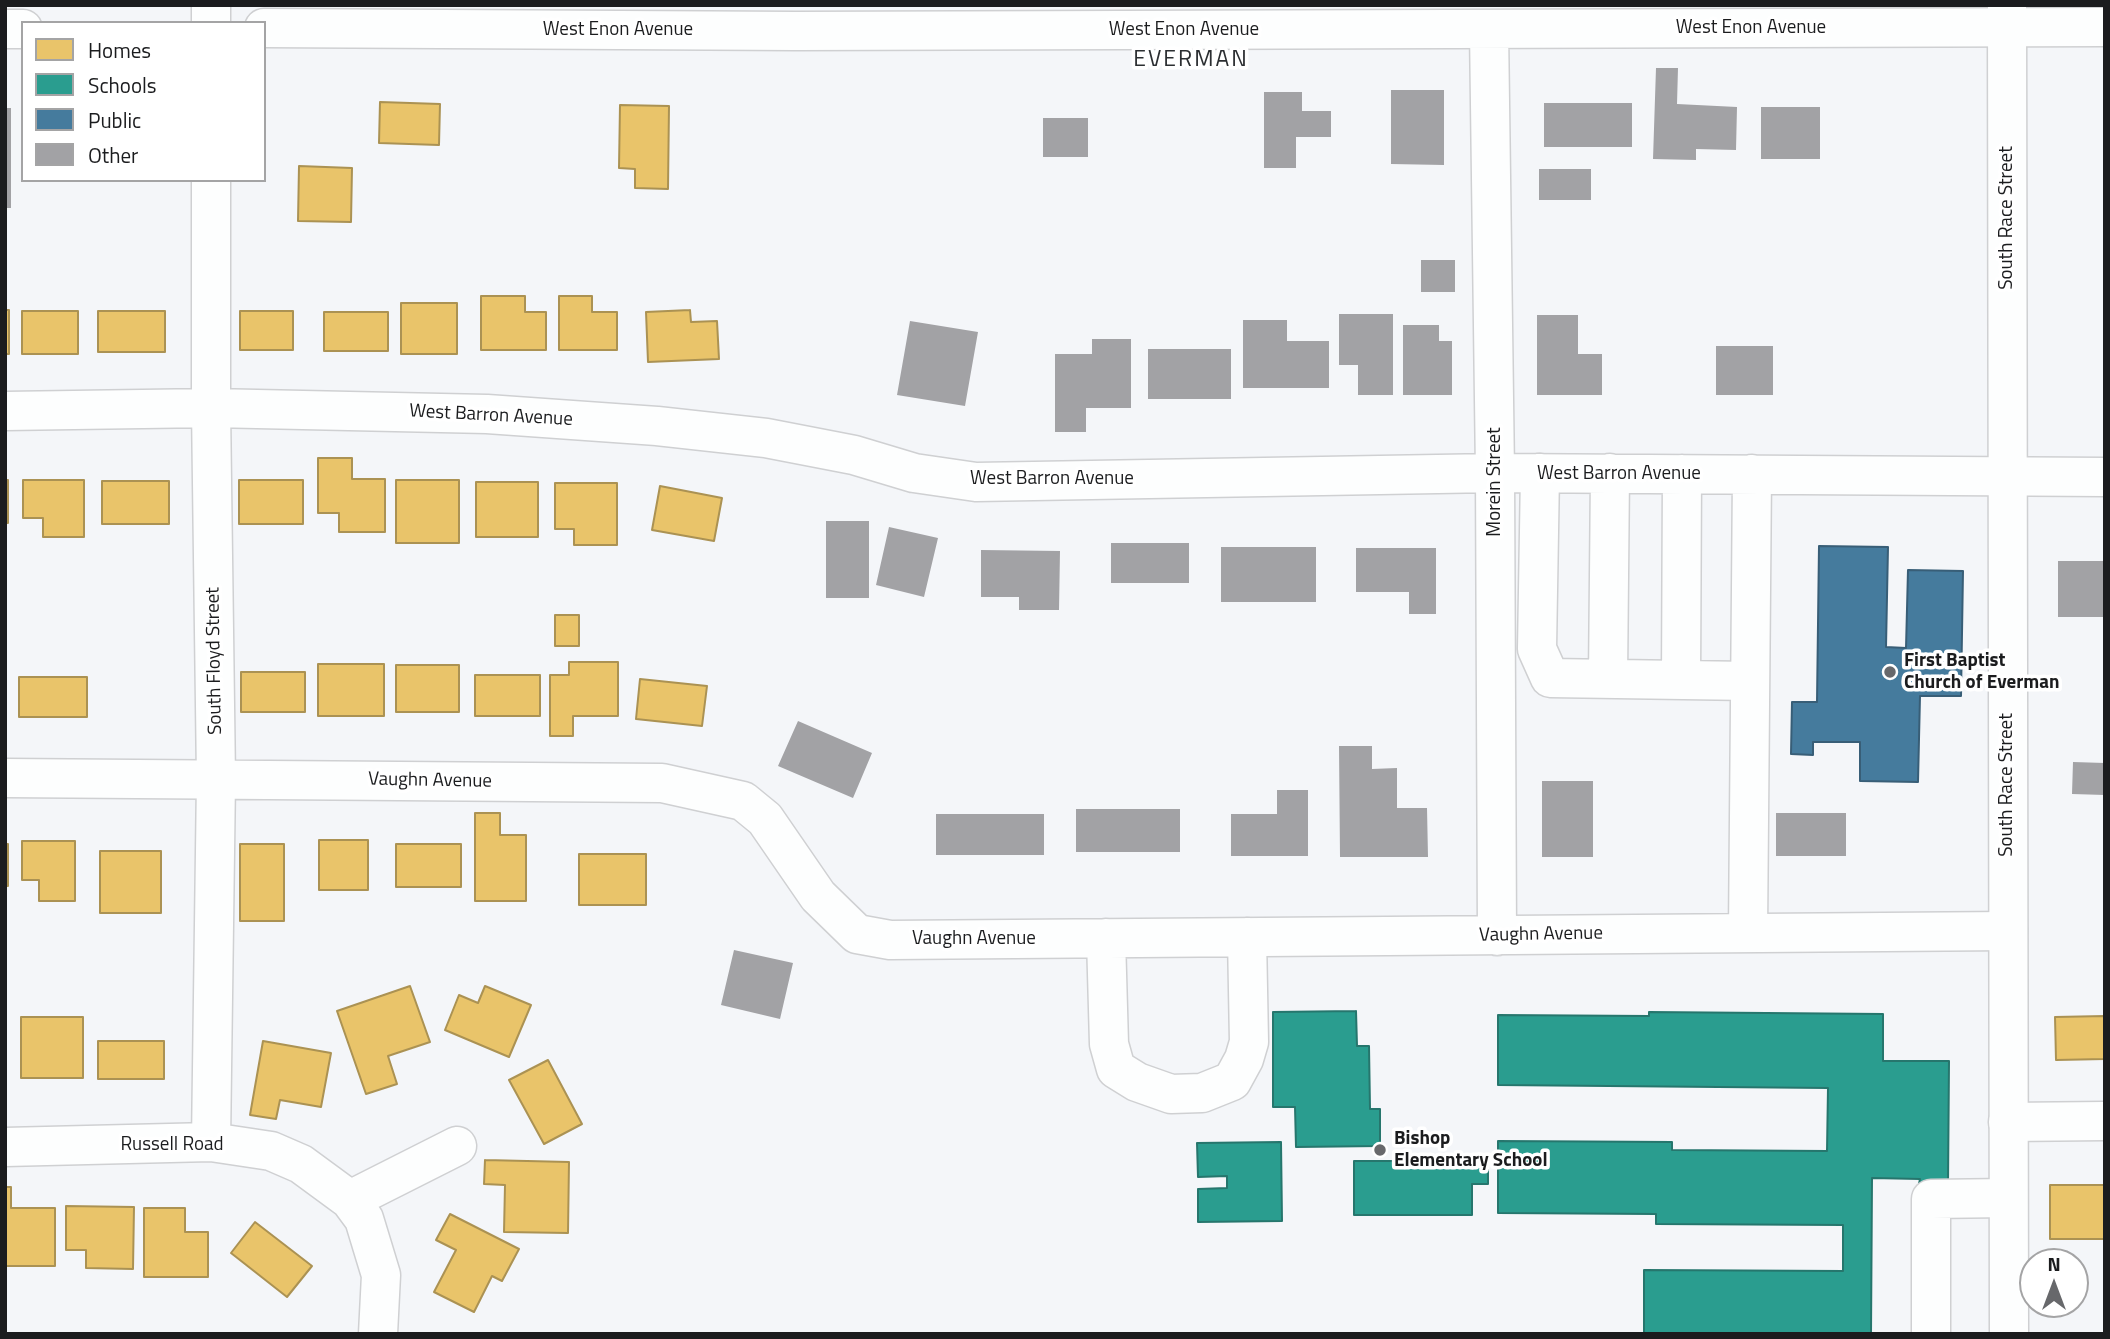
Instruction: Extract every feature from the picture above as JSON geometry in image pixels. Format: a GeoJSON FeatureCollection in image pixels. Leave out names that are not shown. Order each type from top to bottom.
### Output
{"type":"FeatureCollection","features":[{"type":"Feature","properties":{"kind":"street","name":"West Enon Avenue"},"geometry":{"type":"LineString","coordinates":[[266,28],[796,18],[1098,18],[1489,29],[2007,16],[2105,27]]}},
{"type":"Feature","properties":{"kind":"street","name":"South Race Street"},"geometry":{"type":"LineString","coordinates":[[2007,16],[2009,1334]]}},
{"type":"Feature","properties":{"kind":"street","name":"Morein Street"},"geometry":{"type":"LineString","coordinates":[[1489,29],[1497,936]]}},
{"type":"Feature","properties":{"kind":"street","name":"South Floyd Street"},"geometry":{"type":"LineString","coordinates":[[211,182],[216,779],[211,1142]]}},
{"type":"Feature","properties":{"kind":"street","name":"West Barron Avenue"},"geometry":{"type":"LineString","coordinates":[[5,411],[211,408],[487,414],[657,426],[766,438],[854,455],[914,473],[976,482],[1495,473],[2105,477]]}},
{"type":"Feature","properties":{"kind":"street"},"geometry":{"type":"LineString","coordinates":[[1540,473],[1537,649],[1550,678],[1750,681]]}},
{"type":"Feature","properties":{"kind":"street"},"geometry":{"type":"LineString","coordinates":[[1608,679],[1610,473]]}},
{"type":"Feature","properties":{"kind":"street"},"geometry":{"type":"LineString","coordinates":[[1681,680],[1682,474]]}},
{"type":"Feature","properties":{"kind":"street"},"geometry":{"type":"LineString","coordinates":[[1748,933],[1752,474]]}},
{"type":"Feature","properties":{"kind":"street","name":"Vaughn Avenue"},"geometry":{"type":"LineString","coordinates":[[5,778],[662,783],[743,801],[765,819],[818,895],[857,934],[890,940],[2008,931]]}},
{"type":"Feature","properties":{"kind":"street"},"geometry":{"type":"LineString","coordinates":[[1106,938],[1109,1044],[1116,1069],[1137,1082],[1171,1094],[1202,1093],[1232,1081],[1244,1059],[1249,1042],[1247,937]]}},
{"type":"Feature","properties":{"kind":"street"},"geometry":{"type":"LineString","coordinates":[[2008,1122],[2105,1121]]}},
{"type":"Feature","properties":{"kind":"street","name":"Russell Road"},"geometry":{"type":"LineString","coordinates":[[5,1147],[211,1142],[271,1152],[301,1164],[350,1200],[365,1219],[381,1275],[378,1334]]}},
{"type":"Feature","properties":{"kind":"street"},"geometry":{"type":"LineString","coordinates":[[350,1200],[457,1146]]}},
{"type":"Feature","properties":{"kind":"street"},"geometry":{"type":"LineString","coordinates":[[1931,1334],[1931,1199],[2008,1198]]}},
{"type":"Feature","properties":{"kind":"building: Homes"},"geometry":{"type":"Polygon","coordinates":[[[380,102],[440,104],[439,145],[379,143],[380,102]]]}},
{"type":"Feature","properties":{"kind":"building: Homes"},"geometry":{"type":"Polygon","coordinates":[[[620,105],[669,106],[668,189],[635,188],[635,169],[619,168],[620,105]]]}},
{"type":"Feature","properties":{"kind":"building: Homes"},"geometry":{"type":"Polygon","coordinates":[[[299,166],[352,168],[351,222],[298,221],[299,166]]]}},
{"type":"Feature","properties":{"kind":"building: Homes"},"geometry":{"type":"Polygon","coordinates":[[[481,296],[525,296],[525,312],[546,312],[546,350],[481,350],[481,296]]]}},
{"type":"Feature","properties":{"kind":"building: Homes"},"geometry":{"type":"Polygon","coordinates":[[[559,296],[592,296],[592,312],[617,312],[617,350],[559,350],[559,296]]]}},
{"type":"Feature","properties":{"kind":"building: Homes"},"geometry":{"type":"Polygon","coordinates":[[[401,303],[457,303],[457,354],[401,354],[401,303]]]}},
{"type":"Feature","properties":{"kind":"building: Homes"},"geometry":{"type":"Polygon","coordinates":[[[5,310],[9,310],[9,354],[5,354],[5,310]]]}},
{"type":"Feature","properties":{"kind":"building: Homes"},"geometry":{"type":"Polygon","coordinates":[[[690,310],[691,322],[717,321],[719,359],[648,362],[646,312],[690,310]]]}},
{"type":"Feature","properties":{"kind":"building: Homes"},"geometry":{"type":"Polygon","coordinates":[[[22,311],[78,311],[78,354],[22,354],[22,311]]]}},
{"type":"Feature","properties":{"kind":"building: Homes"},"geometry":{"type":"Polygon","coordinates":[[[98,311],[165,311],[165,352],[98,352],[98,311]]]}},
{"type":"Feature","properties":{"kind":"building: Homes"},"geometry":{"type":"Polygon","coordinates":[[[240,311],[293,311],[293,350],[240,350],[240,311]]]}},
{"type":"Feature","properties":{"kind":"building: Homes"},"geometry":{"type":"Polygon","coordinates":[[[324,312],[388,312],[388,351],[324,351],[324,312]]]}},
{"type":"Feature","properties":{"kind":"building: Homes"},"geometry":{"type":"Polygon","coordinates":[[[318,458],[352,458],[352,479],[385,479],[385,532],[339,532],[339,513],[318,513],[318,458]]]}},
{"type":"Feature","properties":{"kind":"building: Homes"},"geometry":{"type":"Polygon","coordinates":[[[5,480],[8,480],[8,523],[5,523],[5,480]]]}},
{"type":"Feature","properties":{"kind":"building: Homes"},"geometry":{"type":"Polygon","coordinates":[[[23,480],[84,480],[84,537],[43,537],[43,518],[23,518],[23,480]]]}},
{"type":"Feature","properties":{"kind":"building: Homes"},"geometry":{"type":"Polygon","coordinates":[[[239,480],[303,480],[303,524],[239,524],[239,480]]]}},
{"type":"Feature","properties":{"kind":"building: Homes"},"geometry":{"type":"Polygon","coordinates":[[[396,480],[459,480],[459,543],[396,543],[396,480]]]}},
{"type":"Feature","properties":{"kind":"building: Homes"},"geometry":{"type":"Polygon","coordinates":[[[102,481],[169,481],[169,524],[102,524],[102,481]]]}},
{"type":"Feature","properties":{"kind":"building: Homes"},"geometry":{"type":"Polygon","coordinates":[[[476,482],[538,482],[538,537],[476,537],[476,482]]]}},
{"type":"Feature","properties":{"kind":"building: Homes"},"geometry":{"type":"Polygon","coordinates":[[[555,483],[617,483],[617,545],[574,545],[574,529],[555,529],[555,483]]]}},
{"type":"Feature","properties":{"kind":"building: Homes"},"geometry":{"type":"Polygon","coordinates":[[[660,486],[722,498],[714,541],[652,530],[660,486]]]}},
{"type":"Feature","properties":{"kind":"building: Homes"},"geometry":{"type":"Polygon","coordinates":[[[555,615],[579,615],[579,646],[555,646],[555,615]]]}},
{"type":"Feature","properties":{"kind":"building: Homes"},"geometry":{"type":"Polygon","coordinates":[[[569,662],[618,662],[618,716],[573,716],[573,736],[550,736],[550,675],[569,675],[569,662]]]}},
{"type":"Feature","properties":{"kind":"building: Homes"},"geometry":{"type":"Polygon","coordinates":[[[318,664],[384,664],[384,716],[318,716],[318,664]]]}},
{"type":"Feature","properties":{"kind":"building: Homes"},"geometry":{"type":"Polygon","coordinates":[[[396,665],[459,665],[459,712],[396,712],[396,665]]]}},
{"type":"Feature","properties":{"kind":"building: Homes"},"geometry":{"type":"Polygon","coordinates":[[[241,672],[305,672],[305,712],[241,712],[241,672]]]}},
{"type":"Feature","properties":{"kind":"building: Homes"},"geometry":{"type":"Polygon","coordinates":[[[475,675],[540,675],[540,716],[475,716],[475,675]]]}},
{"type":"Feature","properties":{"kind":"building: Homes"},"geometry":{"type":"Polygon","coordinates":[[[19,677],[87,677],[87,717],[19,717],[19,677]]]}},
{"type":"Feature","properties":{"kind":"building: Homes"},"geometry":{"type":"Polygon","coordinates":[[[640,679],[707,686],[702,726],[636,719],[640,679]]]}},
{"type":"Feature","properties":{"kind":"building: Homes"},"geometry":{"type":"Polygon","coordinates":[[[475,813],[500,813],[500,835],[526,835],[526,901],[475,901],[475,813]]]}},
{"type":"Feature","properties":{"kind":"building: Homes"},"geometry":{"type":"Polygon","coordinates":[[[319,840],[368,840],[368,890],[319,890],[319,840]]]}},
{"type":"Feature","properties":{"kind":"building: Homes"},"geometry":{"type":"Polygon","coordinates":[[[22,841],[75,841],[75,901],[39,901],[39,880],[22,880],[22,841]]]}},
{"type":"Feature","properties":{"kind":"building: Homes"},"geometry":{"type":"Polygon","coordinates":[[[5,844],[8,844],[8,886],[5,886],[5,844]]]}},
{"type":"Feature","properties":{"kind":"building: Homes"},"geometry":{"type":"Polygon","coordinates":[[[240,844],[284,844],[284,921],[240,921],[240,844]]]}},
{"type":"Feature","properties":{"kind":"building: Homes"},"geometry":{"type":"Polygon","coordinates":[[[396,844],[461,844],[461,887],[396,887],[396,844]]]}},
{"type":"Feature","properties":{"kind":"building: Homes"},"geometry":{"type":"Polygon","coordinates":[[[100,851],[161,851],[161,913],[100,913],[100,851]]]}},
{"type":"Feature","properties":{"kind":"building: Homes"},"geometry":{"type":"Polygon","coordinates":[[[579,854],[646,854],[646,905],[579,905],[579,854]]]}},
{"type":"Feature","properties":{"kind":"building: Homes"},"geometry":{"type":"Polygon","coordinates":[[[410,986],[430,1042],[388,1056],[397,1084],[366,1094],[337,1011],[410,986]]]}},
{"type":"Feature","properties":{"kind":"building: Homes"},"geometry":{"type":"Polygon","coordinates":[[[485,986],[531,1005],[509,1057],[445,1030],[459,995],[478,1003],[485,986]]]}},
{"type":"Feature","properties":{"kind":"building: Homes"},"geometry":{"type":"Polygon","coordinates":[[[2105,1016],[2105,1059],[2056,1060],[2055,1017],[2105,1016]]]}},
{"type":"Feature","properties":{"kind":"building: Homes"},"geometry":{"type":"Polygon","coordinates":[[[21,1017],[83,1017],[83,1078],[21,1078],[21,1017]]]}},
{"type":"Feature","properties":{"kind":"building: Homes"},"geometry":{"type":"Polygon","coordinates":[[[98,1041],[164,1041],[164,1079],[98,1079],[98,1041]]]}},
{"type":"Feature","properties":{"kind":"building: Homes"},"geometry":{"type":"Polygon","coordinates":[[[263,1041],[331,1053],[321,1107],[280,1100],[276,1119],[250,1115],[263,1041]]]}},
{"type":"Feature","properties":{"kind":"building: Homes"},"geometry":{"type":"Polygon","coordinates":[[[548,1060],[582,1124],[544,1144],[509,1080],[548,1060]]]}},
{"type":"Feature","properties":{"kind":"building: Homes"},"geometry":{"type":"Polygon","coordinates":[[[485,1160],[569,1162],[568,1233],[504,1232],[505,1185],[484,1184],[485,1160]]]}},
{"type":"Feature","properties":{"kind":"building: Homes"},"geometry":{"type":"Polygon","coordinates":[[[2050,1185],[2105,1185],[2105,1239],[2050,1239],[2050,1185]]]}},
{"type":"Feature","properties":{"kind":"building: Homes"},"geometry":{"type":"Polygon","coordinates":[[[5,1187],[11,1187],[11,1208],[55,1208],[55,1266],[5,1266],[5,1187]]]}},
{"type":"Feature","properties":{"kind":"building: Homes"},"geometry":{"type":"Polygon","coordinates":[[[66,1206],[134,1207],[133,1269],[86,1268],[86,1250],[66,1250],[66,1206]]]}},
{"type":"Feature","properties":{"kind":"building: Homes"},"geometry":{"type":"Polygon","coordinates":[[[144,1208],[185,1208],[185,1232],[208,1232],[208,1277],[144,1277],[144,1208]]]}},
{"type":"Feature","properties":{"kind":"building: Homes"},"geometry":{"type":"Polygon","coordinates":[[[450,1214],[519,1249],[502,1281],[492,1276],[474,1312],[434,1292],[456,1250],[436,1240],[450,1214]]]}},
{"type":"Feature","properties":{"kind":"building: Homes"},"geometry":{"type":"Polygon","coordinates":[[[255,1222],[312,1266],[287,1297],[231,1253],[255,1222]]]}},
{"type":"Feature","properties":{"kind":"building: Schools"},"geometry":{"type":"Polygon","coordinates":[[[1356,1011],[1357,1046],[1369,1046],[1370,1109],[1380,1109],[1380,1146],[1296,1147],[1295,1107],[1273,1107],[1273,1012],[1356,1011]]]}},
{"type":"Feature","properties":{"kind":"building: Schools"},"geometry":{"type":"Polygon","coordinates":[[[1649,1012],[1883,1014],[1883,1061],[1949,1061],[1948,1184],[1919,1184],[1920,1179],[1872,1178],[1871,1334],[1644,1334],[1644,1270],[1843,1271],[1843,1225],[1656,1224],[1656,1214],[1498,1213],[1498,1141],[1672,1142],[1672,1150],[1827,1151],[1828,1088],[1498,1085],[1498,1015],[1649,1016],[1649,1012]]]}},
{"type":"Feature","properties":{"kind":"building: Schools"},"geometry":{"type":"Polygon","coordinates":[[[1281,1142],[1282,1221],[1198,1222],[1198,1189],[1227,1188],[1227,1176],[1198,1177],[1197,1143],[1281,1142]]]}},
{"type":"Feature","properties":{"kind":"building: Schools"},"geometry":{"type":"Polygon","coordinates":[[[1354,1161],[1473,1161],[1473,1165],[1488,1165],[1488,1184],[1472,1184],[1472,1215],[1354,1215],[1354,1161]]]}},
{"type":"Feature","properties":{"kind":"building: Public","name":"First Baptist Church of Everman"},"geometry":{"type":"Polygon","coordinates":[[[1819,546],[1888,547],[1886,647],[1906,648],[1908,570],[1963,571],[1961,696],[1920,696],[1918,782],[1860,781],[1860,742],[1813,742],[1813,755],[1791,754],[1792,702],[1817,702],[1819,546]]]}},
{"type":"Feature","properties":{"kind":"building: Other"},"geometry":{"type":"Polygon","coordinates":[[[1656,68],[1678,68],[1677,104],[1737,107],[1736,150],[1696,149],[1696,160],[1653,159],[1656,68]]]}},
{"type":"Feature","properties":{"kind":"building: Other"},"geometry":{"type":"Polygon","coordinates":[[[1391,90],[1444,90],[1444,165],[1391,164],[1391,90]]]}},
{"type":"Feature","properties":{"kind":"building: Other"},"geometry":{"type":"Polygon","coordinates":[[[1264,92],[1302,92],[1302,111],[1331,111],[1331,137],[1296,137],[1296,168],[1264,168],[1264,92]]]}},
{"type":"Feature","properties":{"kind":"building: Other"},"geometry":{"type":"Polygon","coordinates":[[[1544,103],[1632,103],[1632,147],[1544,147],[1544,103]]]}},
{"type":"Feature","properties":{"kind":"building: Other"},"geometry":{"type":"Polygon","coordinates":[[[1761,107],[1820,107],[1820,159],[1761,159],[1761,107]]]}},
{"type":"Feature","properties":{"kind":"building: Other"},"geometry":{"type":"Polygon","coordinates":[[[5,108],[11,108],[11,208],[5,208],[5,108]]]}},
{"type":"Feature","properties":{"kind":"building: Other"},"geometry":{"type":"Polygon","coordinates":[[[1043,118],[1088,118],[1088,157],[1043,157],[1043,118]]]}},
{"type":"Feature","properties":{"kind":"building: Other"},"geometry":{"type":"Polygon","coordinates":[[[1539,169],[1591,169],[1591,200],[1539,200],[1539,169]]]}},
{"type":"Feature","properties":{"kind":"building: Other"},"geometry":{"type":"Polygon","coordinates":[[[1421,260],[1455,260],[1455,292],[1421,292],[1421,260]]]}},
{"type":"Feature","properties":{"kind":"building: Other"},"geometry":{"type":"Polygon","coordinates":[[[1339,314],[1393,314],[1393,395],[1358,395],[1358,365],[1339,365],[1339,314]]]}},
{"type":"Feature","properties":{"kind":"building: Other"},"geometry":{"type":"Polygon","coordinates":[[[1537,315],[1578,315],[1578,354],[1602,354],[1602,395],[1537,395],[1537,315]]]}},
{"type":"Feature","properties":{"kind":"building: Other"},"geometry":{"type":"Polygon","coordinates":[[[1243,320],[1287,320],[1287,341],[1329,341],[1329,388],[1243,388],[1243,320]]]}},
{"type":"Feature","properties":{"kind":"building: Other"},"geometry":{"type":"Polygon","coordinates":[[[910,321],[978,332],[965,406],[897,395],[910,321]]]}},
{"type":"Feature","properties":{"kind":"building: Other"},"geometry":{"type":"Polygon","coordinates":[[[1403,325],[1439,325],[1439,341],[1452,341],[1452,395],[1403,395],[1403,325]]]}},
{"type":"Feature","properties":{"kind":"building: Other"},"geometry":{"type":"Polygon","coordinates":[[[1092,339],[1131,339],[1131,408],[1086,408],[1086,432],[1055,432],[1055,354],[1092,354],[1092,339]]]}},
{"type":"Feature","properties":{"kind":"building: Other"},"geometry":{"type":"Polygon","coordinates":[[[1716,346],[1773,346],[1773,395],[1716,395],[1716,346]]]}},
{"type":"Feature","properties":{"kind":"building: Other"},"geometry":{"type":"Polygon","coordinates":[[[1148,349],[1231,349],[1231,399],[1148,399],[1148,349]]]}},
{"type":"Feature","properties":{"kind":"building: Other"},"geometry":{"type":"Polygon","coordinates":[[[826,521],[869,521],[869,598],[826,598],[826,521]]]}},
{"type":"Feature","properties":{"kind":"building: Other"},"geometry":{"type":"Polygon","coordinates":[[[889,527],[938,538],[924,597],[876,585],[889,527]]]}},
{"type":"Feature","properties":{"kind":"building: Other"},"geometry":{"type":"Polygon","coordinates":[[[1111,543],[1189,543],[1189,583],[1111,583],[1111,543]]]}},
{"type":"Feature","properties":{"kind":"building: Other"},"geometry":{"type":"Polygon","coordinates":[[[1221,547],[1316,547],[1316,602],[1221,602],[1221,547]]]}},
{"type":"Feature","properties":{"kind":"building: Other"},"geometry":{"type":"Polygon","coordinates":[[[1356,548],[1436,548],[1436,614],[1409,614],[1409,592],[1356,592],[1356,548]]]}},
{"type":"Feature","properties":{"kind":"building: Other"},"geometry":{"type":"Polygon","coordinates":[[[981,550],[1060,551],[1059,610],[1019,610],[1019,597],[981,597],[981,550]]]}},
{"type":"Feature","properties":{"kind":"building: Other"},"geometry":{"type":"Polygon","coordinates":[[[2058,561],[2105,561],[2105,617],[2058,617],[2058,561]]]}},
{"type":"Feature","properties":{"kind":"building: Other"},"geometry":{"type":"Polygon","coordinates":[[[798,721],[872,753],[853,798],[778,766],[798,721]]]}},
{"type":"Feature","properties":{"kind":"building: Other"},"geometry":{"type":"Polygon","coordinates":[[[1339,746],[1372,746],[1372,769],[1397,768],[1397,808],[1427,808],[1428,857],[1340,857],[1339,746]]]}},
{"type":"Feature","properties":{"kind":"building: Other"},"geometry":{"type":"Polygon","coordinates":[[[2073,762],[2105,763],[2105,795],[2072,794],[2073,762]]]}},
{"type":"Feature","properties":{"kind":"building: Other"},"geometry":{"type":"Polygon","coordinates":[[[1542,781],[1593,781],[1593,857],[1542,857],[1542,781]]]}},
{"type":"Feature","properties":{"kind":"building: Other"},"geometry":{"type":"Polygon","coordinates":[[[1277,790],[1308,790],[1308,856],[1231,856],[1231,814],[1277,814],[1277,790]]]}},
{"type":"Feature","properties":{"kind":"building: Other"},"geometry":{"type":"Polygon","coordinates":[[[1076,809],[1180,809],[1180,852],[1076,852],[1076,809]]]}},
{"type":"Feature","properties":{"kind":"building: Other"},"geometry":{"type":"Polygon","coordinates":[[[1776,813],[1846,813],[1846,856],[1776,856],[1776,813]]]}},
{"type":"Feature","properties":{"kind":"building: Other"},"geometry":{"type":"Polygon","coordinates":[[[936,814],[1044,814],[1044,855],[936,855],[936,814]]]}},
{"type":"Feature","properties":{"kind":"building: Other"},"geometry":{"type":"Polygon","coordinates":[[[734,950],[793,963],[780,1019],[721,1005],[734,950]]]}},
{"type":"Feature","properties":{"kind":"place","name":"First Baptist Church of Everman"},"geometry":{"type":"Point","coordinates":[1890,672]}},
{"type":"Feature","properties":{"kind":"place","name":"Bishop Elementary School"},"geometry":{"type":"Point","coordinates":[1380,1150]}},
{"type":"Feature","properties":{"kind":"district","name":"EVERMAN"},"geometry":{"type":"Point","coordinates":[1191,60]}}]}
